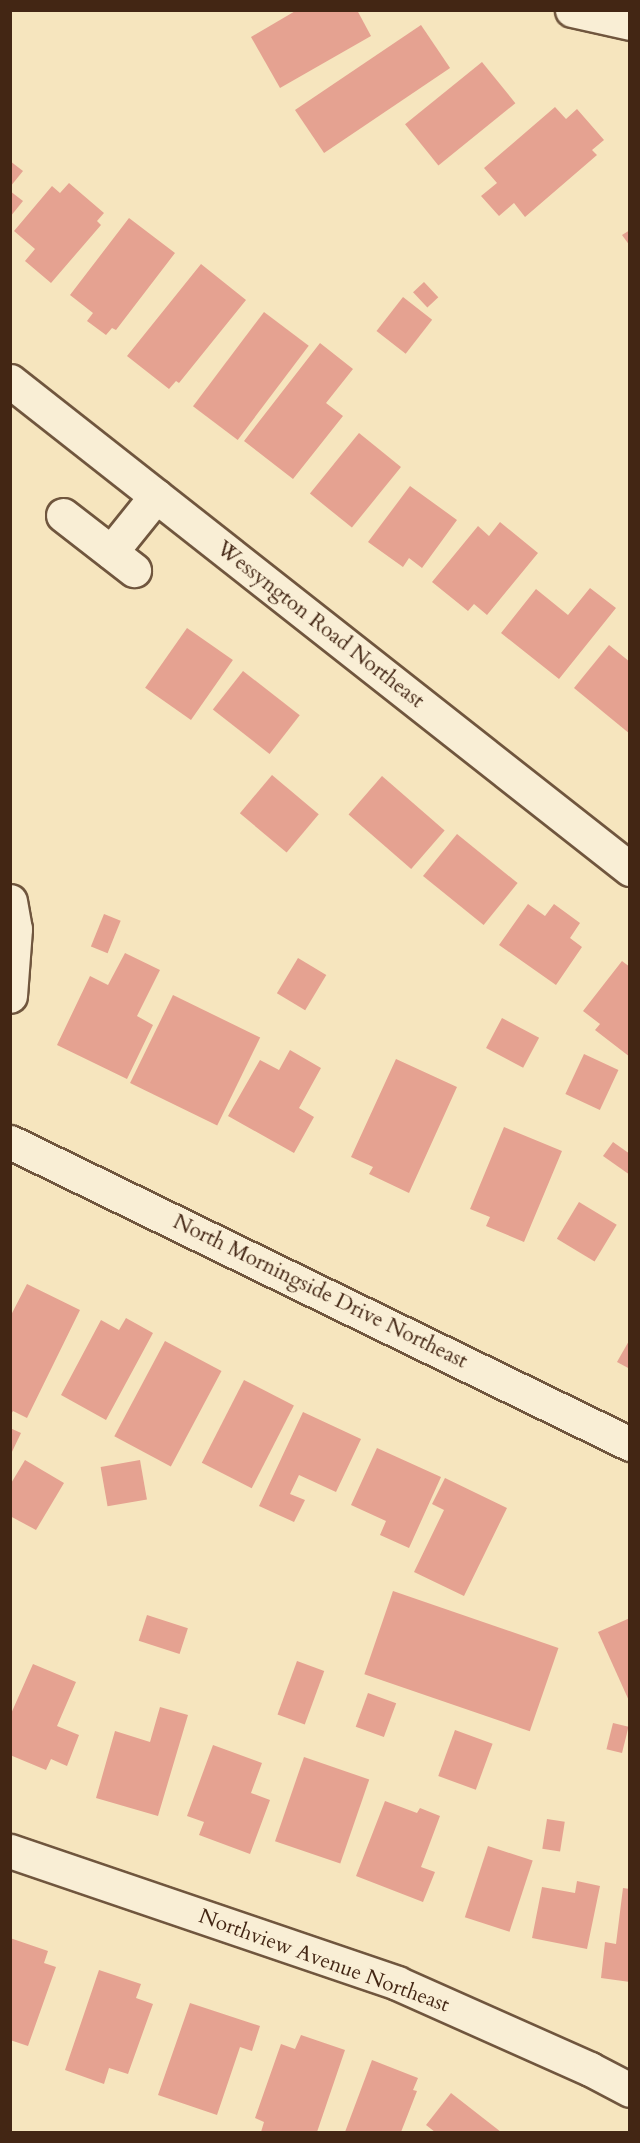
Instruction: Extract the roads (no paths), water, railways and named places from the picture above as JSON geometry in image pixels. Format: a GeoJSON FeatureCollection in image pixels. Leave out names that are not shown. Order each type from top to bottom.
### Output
{"type":"FeatureCollection","features":[{"type":"Feature","properties":{"kind":"street"},"geometry":{"type":"LineString","coordinates":[[572,10],[630,23]]}},
{"type":"Feature","properties":{"kind":"street","name":"Wessyngton Road Northeast"},"geometry":{"type":"LineString","coordinates":[[10,381],[630,868]]}},
{"type":"Feature","properties":{"kind":"street"},"geometry":{"type":"LineString","coordinates":[[63,515],[122,561],[156,496]]}},
{"type":"Feature","properties":{"kind":"street"},"geometry":{"type":"LineString","coordinates":[[10,901],[15,929],[10,996]]}},
{"type":"Feature","properties":{"kind":"street","name":"North Morningside Drive Northeast"},"geometry":{"type":"LineString","coordinates":[[10,1142],[630,1444]]}},
{"type":"Feature","properties":{"kind":"street","name":"Northview Avenue Northeast"},"geometry":{"type":"LineString","coordinates":[[10,1851],[397,1983],[590,2069],[630,2090]]}}]}
